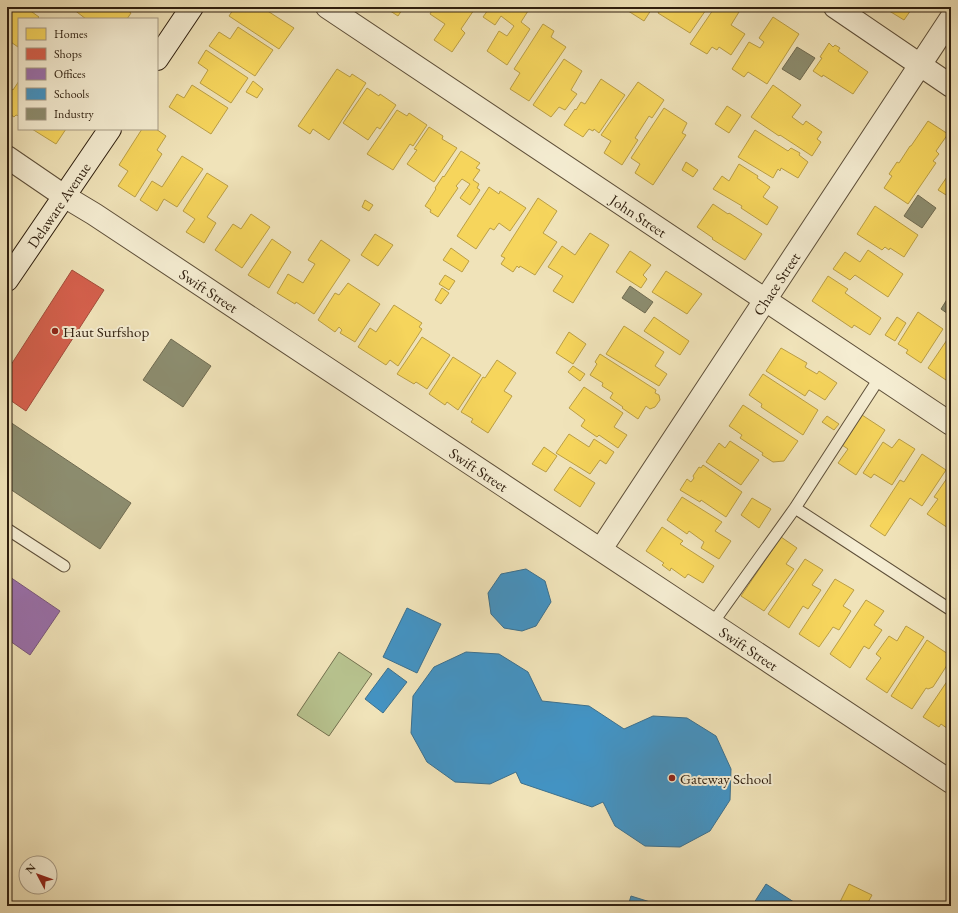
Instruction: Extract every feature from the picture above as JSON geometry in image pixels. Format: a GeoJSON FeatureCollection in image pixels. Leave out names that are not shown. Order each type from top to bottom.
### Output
{"type":"FeatureCollection","features":[{"type":"Feature","properties":{"kind":"street"},"geometry":{"type":"LineString","coordinates":[[158,58],[192,7]]}},
{"type":"Feature","properties":{"kind":"street","name":"John Street"},"geometry":{"type":"LineString","coordinates":[[327,7],[951,424]]}},
{"type":"Feature","properties":{"kind":"street"},"geometry":{"type":"LineString","coordinates":[[835,7],[951,86]]}},
{"type":"Feature","properties":{"kind":"street","name":"Chace Street"},"geometry":{"type":"LineString","coordinates":[[600,550],[951,18]]}},
{"type":"Feature","properties":{"kind":"street","name":"Delaware Avenue"},"geometry":{"type":"LineString","coordinates":[[11,267],[64,196],[109,130]]}},
{"type":"Feature","properties":{"kind":"street","name":"Swift Street"},"geometry":{"type":"LineString","coordinates":[[7,158],[94,214],[951,782]]}},
{"type":"Feature","properties":{"kind":"lane"},"geometry":{"type":"LineString","coordinates":[[712,624],[795,508],[880,377]]}},
{"type":"Feature","properties":{"kind":"lane"},"geometry":{"type":"LineString","coordinates":[[795,508],[951,610]]}},
{"type":"Feature","properties":{"kind":"lane"},"geometry":{"type":"LineString","coordinates":[[7,528],[64,566]]}},
{"type":"Feature","properties":{"kind":"green space"},"geometry":{"type":"Polygon","coordinates":[[[339,652],[372,674],[329,736],[297,715],[339,652]]]}},
{"type":"Feature","properties":{"kind":"building: Homes"},"geometry":{"type":"Polygon","coordinates":[[[7,7],[25,7],[39,17],[18,18],[18,47],[8,40],[7,42],[7,7]]]}},
{"type":"Feature","properties":{"kind":"building: Homes"},"geometry":{"type":"Polygon","coordinates":[[[74,7],[123,7],[131,13],[128,18],[85,18],[73,9],[74,7]]]}},
{"type":"Feature","properties":{"kind":"building: Homes"},"geometry":{"type":"Polygon","coordinates":[[[235,7],[267,7],[266,10],[294,28],[279,49],[229,16],[235,7]]]}},
{"type":"Feature","properties":{"kind":"building: Homes"},"geometry":{"type":"Polygon","coordinates":[[[384,7],[404,7],[398,16],[384,7]]]}},
{"type":"Feature","properties":{"kind":"building: Homes"},"geometry":{"type":"Polygon","coordinates":[[[434,7],[476,7],[461,29],[465,33],[452,52],[434,40],[445,24],[430,14],[434,7]]]}},
{"type":"Feature","properties":{"kind":"building: Homes"},"geometry":{"type":"Polygon","coordinates":[[[490,7],[499,7],[504,11],[506,7],[522,7],[528,11],[521,22],[530,29],[507,65],[487,51],[499,31],[507,36],[514,26],[501,16],[495,25],[483,17],[490,7]]]}},
{"type":"Feature","properties":{"kind":"building: Homes"},"geometry":{"type":"Polygon","coordinates":[[[626,7],[653,7],[644,21],[625,9],[626,7]]]}},
{"type":"Feature","properties":{"kind":"building: Homes"},"geometry":{"type":"Polygon","coordinates":[[[662,7],[708,7],[690,33],[658,13],[662,7]]]}},
{"type":"Feature","properties":{"kind":"building: Homes"},"geometry":{"type":"Polygon","coordinates":[[[715,7],[742,7],[731,25],[745,34],[731,55],[719,47],[717,50],[712,47],[707,54],[690,44],[715,7]]]}},
{"type":"Feature","properties":{"kind":"building: Homes"},"geometry":{"type":"Polygon","coordinates":[[[888,7],[913,7],[904,20],[886,9],[888,7]]]}},
{"type":"Feature","properties":{"kind":"building: Homes"},"geometry":{"type":"Polygon","coordinates":[[[773,17],[799,34],[767,84],[748,72],[744,77],[732,69],[749,42],[760,48],[764,42],[759,38],[773,17]]]}},
{"type":"Feature","properties":{"kind":"building: Homes"},"geometry":{"type":"Polygon","coordinates":[[[543,24],[554,31],[551,37],[566,47],[529,101],[510,89],[520,73],[514,69],[543,24]]]}},
{"type":"Feature","properties":{"kind":"building: Homes"},"geometry":{"type":"Polygon","coordinates":[[[238,27],[273,50],[255,76],[209,46],[219,32],[230,39],[238,27]]]}},
{"type":"Feature","properties":{"kind":"building: Homes"},"geometry":{"type":"Polygon","coordinates":[[[829,43],[833,47],[835,45],[840,48],[838,51],[868,72],[853,94],[823,75],[822,77],[813,71],[822,58],[820,57],[829,43]]]}},
{"type":"Feature","properties":{"kind":"building: Homes"},"geometry":{"type":"Polygon","coordinates":[[[206,50],[248,78],[231,103],[200,83],[208,70],[198,63],[206,50]]]}},
{"type":"Feature","properties":{"kind":"building: Homes"},"geometry":{"type":"Polygon","coordinates":[[[564,59],[582,71],[571,90],[577,94],[565,110],[559,107],[551,117],[533,105],[564,59]]]}},
{"type":"Feature","properties":{"kind":"building: Homes"},"geometry":{"type":"Polygon","coordinates":[[[337,69],[350,77],[352,74],[366,83],[329,140],[313,129],[310,134],[298,126],[337,69]]]}},
{"type":"Feature","properties":{"kind":"building: Homes"},"geometry":{"type":"Polygon","coordinates":[[[601,79],[625,95],[599,133],[594,129],[593,131],[589,129],[583,137],[564,125],[581,102],[585,104],[601,79]]]}},
{"type":"Feature","properties":{"kind":"building: Homes"},"geometry":{"type":"Polygon","coordinates":[[[253,81],[263,89],[257,98],[246,92],[253,81]]]}},
{"type":"Feature","properties":{"kind":"building: Homes"},"geometry":{"type":"Polygon","coordinates":[[[18,82],[18,116],[16,115],[14,117],[7,112],[7,86],[13,90],[18,82]]]}},
{"type":"Feature","properties":{"kind":"building: Homes"},"geometry":{"type":"Polygon","coordinates":[[[638,82],[664,100],[652,118],[649,116],[635,138],[638,140],[622,165],[604,153],[611,141],[601,135],[638,82]]]}},
{"type":"Feature","properties":{"kind":"building: Homes"},"geometry":{"type":"Polygon","coordinates":[[[192,85],[228,108],[211,134],[169,107],[177,94],[184,98],[192,85]]]}},
{"type":"Feature","properties":{"kind":"building: Homes"},"geometry":{"type":"Polygon","coordinates":[[[773,85],[801,105],[792,117],[803,125],[806,121],[822,132],[817,139],[821,142],[812,156],[751,117],[773,85]]]}},
{"type":"Feature","properties":{"kind":"building: Homes"},"geometry":{"type":"Polygon","coordinates":[[[367,88],[379,96],[380,94],[396,105],[380,129],[377,127],[368,140],[343,123],[367,88]]]}},
{"type":"Feature","properties":{"kind":"building: Homes"},"geometry":{"type":"Polygon","coordinates":[[[727,106],[741,115],[729,133],[715,124],[727,106]]]}},
{"type":"Feature","properties":{"kind":"building: Homes"},"geometry":{"type":"Polygon","coordinates":[[[664,108],[687,123],[682,133],[686,135],[653,185],[635,173],[640,164],[631,158],[664,108]]]}},
{"type":"Feature","properties":{"kind":"building: Homes"},"geometry":{"type":"Polygon","coordinates":[[[397,110],[407,116],[409,113],[427,125],[413,146],[410,144],[393,170],[367,154],[397,110]]]}},
{"type":"Feature","properties":{"kind":"building: Homes"},"geometry":{"type":"Polygon","coordinates":[[[928,121],[948,134],[936,151],[939,154],[933,161],[936,163],[908,204],[884,188],[892,176],[889,174],[897,162],[899,163],[928,121]]]}},
{"type":"Feature","properties":{"kind":"building: Homes"},"geometry":{"type":"Polygon","coordinates":[[[429,127],[443,136],[442,139],[457,148],[434,182],[407,164],[417,150],[414,149],[429,127]]]}},
{"type":"Feature","properties":{"kind":"building: Homes"},"geometry":{"type":"Polygon","coordinates":[[[34,130],[65,130],[56,144],[34,130]]]}},
{"type":"Feature","properties":{"kind":"building: Homes"},"geometry":{"type":"Polygon","coordinates":[[[141,130],[157,130],[166,136],[157,150],[162,154],[135,197],[118,186],[128,171],[119,165],[141,130]]]}},
{"type":"Feature","properties":{"kind":"building: Homes"},"geometry":{"type":"Polygon","coordinates":[[[755,130],[788,151],[791,148],[800,153],[799,155],[808,162],[798,178],[781,168],[780,171],[778,169],[773,178],[738,157],[755,130]]]}},
{"type":"Feature","properties":{"kind":"building: Homes"},"geometry":{"type":"Polygon","coordinates":[[[461,151],[480,163],[476,168],[480,170],[473,180],[479,184],[477,188],[480,190],[470,205],[460,198],[470,184],[462,179],[456,186],[458,188],[438,217],[430,212],[431,210],[425,206],[436,189],[435,188],[461,151]]]}},
{"type":"Feature","properties":{"kind":"building: Homes"},"geometry":{"type":"Polygon","coordinates":[[[182,156],[203,169],[177,207],[164,199],[157,211],[140,200],[152,181],[162,187],[182,156]]]}},
{"type":"Feature","properties":{"kind":"building: Homes"},"geometry":{"type":"Polygon","coordinates":[[[686,162],[698,170],[693,177],[682,170],[686,162]]]}},
{"type":"Feature","properties":{"kind":"building: Homes"},"geometry":{"type":"Polygon","coordinates":[[[739,164],[758,176],[757,178],[770,187],[763,197],[778,207],[767,225],[741,208],[742,206],[713,189],[722,176],[729,181],[739,164]]]}},
{"type":"Feature","properties":{"kind":"building: Homes"},"geometry":{"type":"Polygon","coordinates":[[[951,171],[951,198],[938,190],[951,171]]]}},
{"type":"Feature","properties":{"kind":"building: Homes"},"geometry":{"type":"Polygon","coordinates":[[[207,173],[228,186],[207,217],[216,223],[204,243],[186,232],[195,219],[183,211],[207,173]]]}},
{"type":"Feature","properties":{"kind":"building: Homes"},"geometry":{"type":"Polygon","coordinates":[[[489,187],[499,194],[500,191],[526,208],[510,231],[499,223],[494,230],[490,228],[476,249],[457,236],[489,187]]]}},
{"type":"Feature","properties":{"kind":"building: Homes"},"geometry":{"type":"Polygon","coordinates":[[[538,198],[557,211],[543,233],[557,242],[535,275],[520,266],[519,268],[517,266],[513,272],[501,264],[505,258],[501,256],[538,198]]]}},
{"type":"Feature","properties":{"kind":"building: Homes"},"geometry":{"type":"Polygon","coordinates":[[[365,200],[373,205],[369,211],[362,207],[365,200]]]}},
{"type":"Feature","properties":{"kind":"building: Homes"},"geometry":{"type":"Polygon","coordinates":[[[713,204],[762,234],[745,260],[712,239],[713,238],[697,227],[713,204]]]}},
{"type":"Feature","properties":{"kind":"building: Homes"},"geometry":{"type":"Polygon","coordinates":[[[875,206],[918,235],[904,257],[890,248],[889,250],[885,247],[882,250],[857,234],[875,206]]]}},
{"type":"Feature","properties":{"kind":"building: Homes"},"geometry":{"type":"Polygon","coordinates":[[[251,214],[270,227],[242,268],[215,250],[233,224],[241,229],[251,214]]]}},
{"type":"Feature","properties":{"kind":"building: Homes"},"geometry":{"type":"Polygon","coordinates":[[[590,233],[609,245],[573,303],[553,291],[563,276],[548,267],[562,246],[575,255],[590,233]]]}},
{"type":"Feature","properties":{"kind":"building: Homes"},"geometry":{"type":"Polygon","coordinates":[[[375,234],[393,245],[378,266],[361,255],[375,234]]]}},
{"type":"Feature","properties":{"kind":"building: Homes"},"geometry":{"type":"Polygon","coordinates":[[[272,239],[291,252],[269,288],[248,275],[272,239]]]}},
{"type":"Feature","properties":{"kind":"building: Homes"},"geometry":{"type":"Polygon","coordinates":[[[321,240],[350,260],[314,314],[296,302],[295,304],[277,293],[288,274],[303,283],[315,264],[308,260],[321,240]]]}},
{"type":"Feature","properties":{"kind":"building: Homes"},"geometry":{"type":"Polygon","coordinates":[[[451,248],[469,261],[462,272],[443,260],[451,248]]]}},
{"type":"Feature","properties":{"kind":"building: Homes"},"geometry":{"type":"Polygon","coordinates":[[[868,250],[903,274],[888,297],[855,275],[850,280],[833,269],[845,252],[860,262],[868,250]]]}},
{"type":"Feature","properties":{"kind":"building: Homes"},"geometry":{"type":"Polygon","coordinates":[[[630,251],[651,265],[643,275],[647,279],[641,288],[616,272],[630,251]]]}},
{"type":"Feature","properties":{"kind":"building: Homes"},"geometry":{"type":"Polygon","coordinates":[[[666,271],[702,294],[687,314],[652,292],[666,271]]]}},
{"type":"Feature","properties":{"kind":"building: Homes"},"geometry":{"type":"Polygon","coordinates":[[[445,275],[455,281],[449,290],[439,284],[445,275]]]}},
{"type":"Feature","properties":{"kind":"building: Homes"},"geometry":{"type":"Polygon","coordinates":[[[828,276],[848,289],[845,293],[881,318],[870,335],[854,325],[852,328],[812,301],[828,276]]]}},
{"type":"Feature","properties":{"kind":"building: Homes"},"geometry":{"type":"Polygon","coordinates":[[[348,283],[380,304],[355,342],[340,333],[342,330],[339,327],[335,332],[318,320],[335,293],[339,295],[348,283]]]}},
{"type":"Feature","properties":{"kind":"building: Homes"},"geometry":{"type":"Polygon","coordinates":[[[442,288],[449,293],[441,304],[435,300],[442,288]]]}},
{"type":"Feature","properties":{"kind":"building: Homes"},"geometry":{"type":"Polygon","coordinates":[[[394,305],[422,323],[419,327],[422,329],[398,366],[390,360],[386,365],[358,347],[370,328],[376,332],[394,305]]]}},
{"type":"Feature","properties":{"kind":"building: Homes"},"geometry":{"type":"Polygon","coordinates":[[[918,312],[943,329],[921,363],[906,353],[908,350],[898,344],[918,312]]]}},
{"type":"Feature","properties":{"kind":"building: Homes"},"geometry":{"type":"Polygon","coordinates":[[[654,317],[689,341],[680,355],[644,331],[654,317]]]}},
{"type":"Feature","properties":{"kind":"building: Homes"},"geometry":{"type":"Polygon","coordinates":[[[897,317],[906,323],[895,341],[885,335],[897,317]]]}},
{"type":"Feature","properties":{"kind":"building: Homes"},"geometry":{"type":"Polygon","coordinates":[[[624,326],[664,352],[655,366],[667,374],[659,386],[606,354],[624,326]]]}},
{"type":"Feature","properties":{"kind":"building: Homes"},"geometry":{"type":"Polygon","coordinates":[[[569,332],[586,344],[573,364],[556,353],[569,332]]]}},
{"type":"Feature","properties":{"kind":"building: Homes"},"geometry":{"type":"Polygon","coordinates":[[[951,334],[951,373],[946,380],[928,368],[951,334]]]}},
{"type":"Feature","properties":{"kind":"building: Homes"},"geometry":{"type":"Polygon","coordinates":[[[422,337],[450,355],[427,389],[416,382],[414,384],[397,374],[422,337]]]}},
{"type":"Feature","properties":{"kind":"building: Homes"},"geometry":{"type":"Polygon","coordinates":[[[781,348],[807,363],[805,367],[817,374],[819,371],[837,383],[825,400],[809,390],[805,396],[766,371],[781,348]]]}},
{"type":"Feature","properties":{"kind":"building: Homes"},"geometry":{"type":"Polygon","coordinates":[[[600,354],[656,390],[655,393],[659,395],[660,400],[655,407],[650,409],[646,406],[638,419],[610,398],[613,393],[602,386],[603,383],[590,375],[597,364],[595,362],[600,354]]]}},
{"type":"Feature","properties":{"kind":"building: Homes"},"geometry":{"type":"Polygon","coordinates":[[[453,357],[481,375],[458,410],[447,402],[445,405],[429,394],[453,357]]]}},
{"type":"Feature","properties":{"kind":"building: Homes"},"geometry":{"type":"Polygon","coordinates":[[[497,360],[516,373],[504,391],[512,396],[488,433],[471,422],[473,419],[461,412],[483,377],[485,378],[497,360]]]}},
{"type":"Feature","properties":{"kind":"building: Homes"},"geometry":{"type":"Polygon","coordinates":[[[573,366],[585,374],[580,381],[568,372],[573,366]]]}},
{"type":"Feature","properties":{"kind":"building: Homes"},"geometry":{"type":"Polygon","coordinates":[[[763,374],[818,410],[803,435],[761,407],[762,404],[749,395],[763,374]]]}},
{"type":"Feature","properties":{"kind":"building: Homes"},"geometry":{"type":"Polygon","coordinates":[[[584,387],[623,413],[614,427],[627,435],[618,448],[599,435],[597,437],[581,426],[585,420],[569,408],[584,387]]]}},
{"type":"Feature","properties":{"kind":"building: Homes"},"geometry":{"type":"Polygon","coordinates":[[[743,405],[798,441],[784,461],[773,462],[762,455],[763,453],[740,438],[742,435],[729,426],[743,405]]]}},
{"type":"Feature","properties":{"kind":"building: Homes"},"geometry":{"type":"Polygon","coordinates":[[[862,415],[885,430],[856,475],[838,463],[848,449],[842,445],[862,415]]]}},
{"type":"Feature","properties":{"kind":"building: Homes"},"geometry":{"type":"Polygon","coordinates":[[[827,416],[839,424],[834,430],[822,422],[827,416]]]}},
{"type":"Feature","properties":{"kind":"building: Homes"},"geometry":{"type":"Polygon","coordinates":[[[569,434],[589,447],[594,439],[614,452],[606,464],[600,460],[590,474],[556,453],[569,434]]]}},
{"type":"Feature","properties":{"kind":"building: Homes"},"geometry":{"type":"Polygon","coordinates":[[[899,439],[915,449],[892,485],[874,474],[871,478],[863,473],[883,442],[892,448],[899,439]]]}},
{"type":"Feature","properties":{"kind":"building: Homes"},"geometry":{"type":"Polygon","coordinates":[[[730,441],[759,460],[741,485],[706,462],[719,443],[725,448],[730,441]]]}},
{"type":"Feature","properties":{"kind":"building: Homes"},"geometry":{"type":"Polygon","coordinates":[[[544,447],[557,456],[546,472],[532,464],[544,447]]]}},
{"type":"Feature","properties":{"kind":"building: Homes"},"geometry":{"type":"Polygon","coordinates":[[[922,454],[946,470],[922,506],[910,498],[885,536],[870,526],[900,480],[904,482],[922,454]]]}},
{"type":"Feature","properties":{"kind":"building: Homes"},"geometry":{"type":"Polygon","coordinates":[[[703,465],[742,492],[726,517],[701,500],[700,502],[680,490],[687,479],[691,482],[699,467],[701,468],[703,465]]]}},
{"type":"Feature","properties":{"kind":"building: Homes"},"geometry":{"type":"Polygon","coordinates":[[[570,467],[595,483],[580,507],[554,490],[570,467]]]}},
{"type":"Feature","properties":{"kind":"building: Homes"},"geometry":{"type":"Polygon","coordinates":[[[950,474],[951,530],[927,514],[938,499],[934,497],[950,474]]]}},
{"type":"Feature","properties":{"kind":"building: Homes"},"geometry":{"type":"Polygon","coordinates":[[[682,497],[722,522],[715,531],[731,541],[719,559],[701,548],[704,542],[689,531],[687,534],[667,520],[682,497]]]}},
{"type":"Feature","properties":{"kind":"building: Homes"},"geometry":{"type":"Polygon","coordinates":[[[752,498],[771,509],[759,528],[741,515],[752,498]]]}},
{"type":"Feature","properties":{"kind":"building: Homes"},"geometry":{"type":"Polygon","coordinates":[[[662,527],[683,541],[680,544],[714,566],[703,583],[688,574],[685,578],[671,568],[670,571],[662,565],[664,563],[646,551],[662,527]]]}},
{"type":"Feature","properties":{"kind":"building: Homes"},"geometry":{"type":"Polygon","coordinates":[[[781,537],[797,548],[786,564],[794,569],[764,611],[741,596],[781,537]]]}},
{"type":"Feature","properties":{"kind":"building: Homes"},"geometry":{"type":"Polygon","coordinates":[[[805,559],[823,570],[812,585],[821,590],[808,609],[803,606],[789,628],[768,614],[805,559]]]}},
{"type":"Feature","properties":{"kind":"building: Homes"},"geometry":{"type":"Polygon","coordinates":[[[835,579],[854,590],[843,606],[851,611],[839,630],[833,627],[819,647],[799,634],[835,579]]]}},
{"type":"Feature","properties":{"kind":"building: Homes"},"geometry":{"type":"Polygon","coordinates":[[[866,600],[884,611],[874,625],[882,630],[869,649],[864,646],[850,668],[830,654],[866,600]]]}},
{"type":"Feature","properties":{"kind":"building: Homes"},"geometry":{"type":"Polygon","coordinates":[[[906,626],[924,637],[887,693],[866,679],[881,658],[876,654],[889,636],[897,641],[906,626]]]}},
{"type":"Feature","properties":{"kind":"building: Homes"},"geometry":{"type":"Polygon","coordinates":[[[927,640],[951,656],[951,659],[933,687],[928,689],[926,688],[912,709],[891,696],[927,640]]]}},
{"type":"Feature","properties":{"kind":"building: Homes"},"geometry":{"type":"Polygon","coordinates":[[[950,677],[951,731],[941,724],[939,727],[923,717],[950,677]]]}},
{"type":"Feature","properties":{"kind":"building: Homes"},"geometry":{"type":"Polygon","coordinates":[[[849,884],[872,895],[866,906],[832,906],[834,902],[839,904],[849,884]]]}},
{"type":"Feature","properties":{"kind":"building: Shops","name":"Haut Surfshop"},"geometry":{"type":"Polygon","coordinates":[[[72,270],[104,290],[26,411],[7,398],[7,371],[72,270]]]}},
{"type":"Feature","properties":{"kind":"building: Offices"},"geometry":{"type":"Polygon","coordinates":[[[7,575],[60,611],[30,655],[7,639],[7,575]]]}},
{"type":"Feature","properties":{"kind":"building: Schools"},"geometry":{"type":"Polygon","coordinates":[[[526,569],[545,581],[551,602],[536,626],[522,631],[504,628],[491,614],[488,593],[501,574],[526,569]]]}},
{"type":"Feature","properties":{"kind":"building: Schools"},"geometry":{"type":"Polygon","coordinates":[[[407,608],[441,624],[417,673],[383,657],[407,608]]]}},
{"type":"Feature","properties":{"kind":"building: Schools"},"geometry":{"type":"Polygon","coordinates":[[[466,652],[499,654],[528,672],[542,701],[589,706],[624,729],[653,716],[687,718],[716,736],[731,769],[730,800],[710,831],[680,847],[645,846],[615,826],[603,802],[592,807],[521,783],[516,772],[490,784],[455,782],[427,762],[411,733],[413,696],[434,667],[466,652]]]}},
{"type":"Feature","properties":{"kind":"building: Schools"},"geometry":{"type":"Polygon","coordinates":[[[388,668],[407,682],[383,713],[365,699],[388,668]]]}},
{"type":"Feature","properties":{"kind":"building: Schools"},"geometry":{"type":"Polygon","coordinates":[[[766,884],[800,906],[752,906],[766,884]]]}},
{"type":"Feature","properties":{"kind":"building: Schools"},"geometry":{"type":"Polygon","coordinates":[[[631,896],[663,906],[628,906],[631,896]]]}},
{"type":"Feature","properties":{"kind":"building: Industry"},"geometry":{"type":"Polygon","coordinates":[[[797,47],[815,58],[800,80],[782,69],[797,47]]]}},
{"type":"Feature","properties":{"kind":"building: Industry"},"geometry":{"type":"Polygon","coordinates":[[[918,195],[936,208],[922,228],[904,216],[918,195]]]}},
{"type":"Feature","properties":{"kind":"building: Industry"},"geometry":{"type":"Polygon","coordinates":[[[630,286],[653,302],[645,313],[622,298],[630,286]]]}},
{"type":"Feature","properties":{"kind":"building: Industry"},"geometry":{"type":"Polygon","coordinates":[[[951,293],[951,316],[941,309],[951,293]]]}},
{"type":"Feature","properties":{"kind":"building: Industry"},"geometry":{"type":"Polygon","coordinates":[[[171,339],[211,366],[183,407],[143,380],[171,339]]]}},
{"type":"Feature","properties":{"kind":"building: Industry"},"geometry":{"type":"Polygon","coordinates":[[[7,420],[131,503],[100,549],[7,487],[7,420]]]}},
{"type":"Feature","properties":{"kind":"place","name":"Haut Surfshop"},"geometry":{"type":"Point","coordinates":[55,331]}},
{"type":"Feature","properties":{"kind":"place","name":"Gateway School"},"geometry":{"type":"Point","coordinates":[672,778]}}]}
